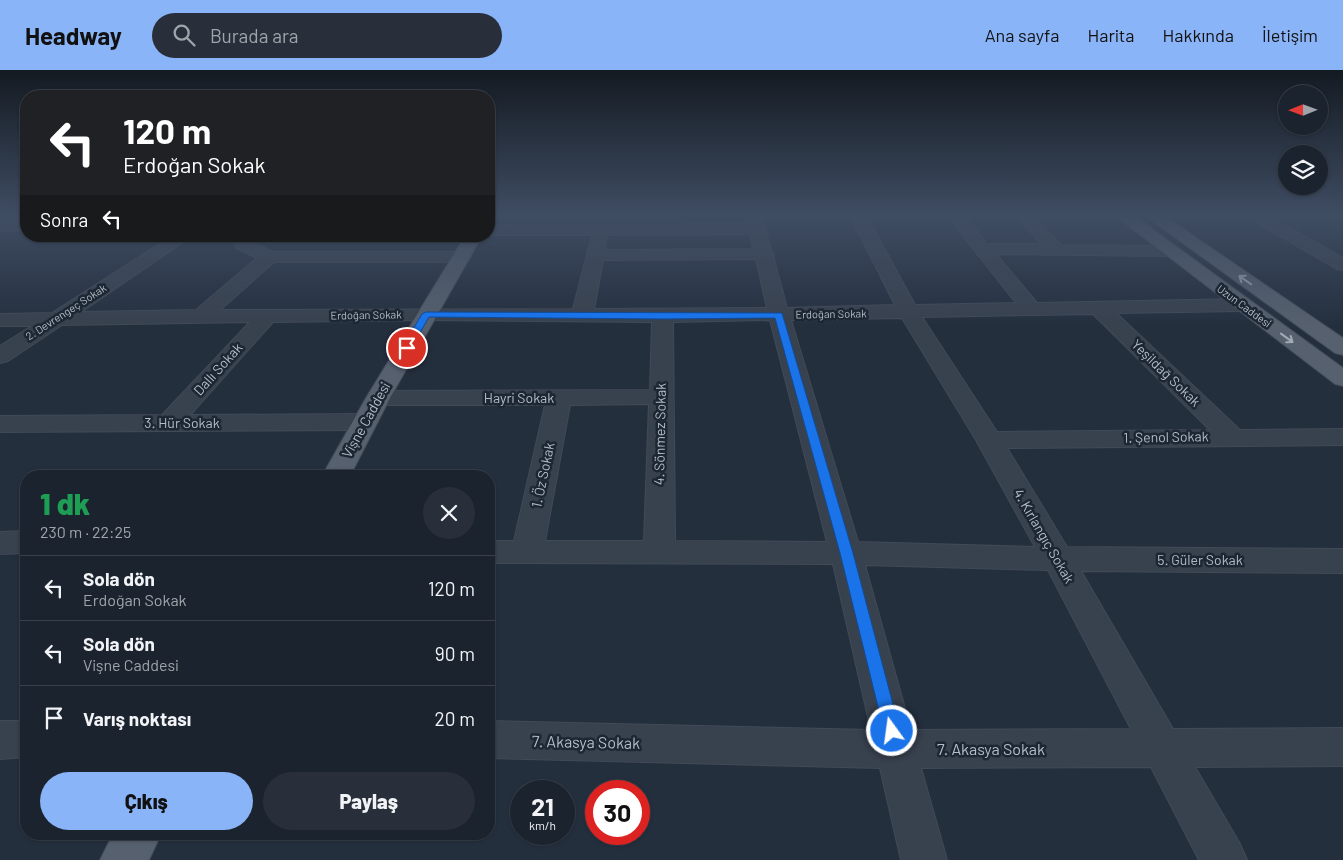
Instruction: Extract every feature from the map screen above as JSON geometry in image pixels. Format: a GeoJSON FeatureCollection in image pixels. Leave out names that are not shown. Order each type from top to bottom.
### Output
{"type":"FeatureCollection","features":[{"type":"Feature","properties":{"kind":"main road","name":"Vişne Caddesi"},"geometry":{"type":"LineString","coordinates":[[339,470],[426,314],[465,252]]}},
{"type":"Feature","properties":{"kind":"main road","name":"Uzun Caddesi"},"geometry":{"type":"LineString","coordinates":[[1170,252],[1343,379]]}},
{"type":"Feature","properties":{"kind":"main road","name":"Uzun Caddesi"},"geometry":{"type":"LineString","coordinates":[[1205,252],[1343,348]]}},
{"type":"Feature","properties":{"kind":"main road"},"geometry":{"type":"LineString","coordinates":[[123,860],[135,840]]}},
{"type":"Feature","properties":{"kind":"main road"},"geometry":{"type":"LineString","coordinates":[[143,860],[152,840]]}},
{"type":"Feature","properties":{"kind":"street","name":"2. Devrengeç Sokak"},"geometry":{"type":"LineString","coordinates":[[0,356],[159,252]]}},
{"type":"Feature","properties":{"kind":"street"},"geometry":{"type":"LineString","coordinates":[[258,252],[269,258],[462,257]]}},
{"type":"Feature","properties":{"kind":"street"},"geometry":{"type":"LineString","coordinates":[[582,316],[596,252]]}},
{"type":"Feature","properties":{"kind":"street"},"geometry":{"type":"LineString","coordinates":[[595,255],[618,252]]}},
{"type":"Feature","properties":{"kind":"street"},"geometry":{"type":"LineString","coordinates":[[763,252],[846,553],[924,860]]}},
{"type":"Feature","properties":{"kind":"street","name":"4. Kırlangıç Sokak"},"geometry":{"type":"LineString","coordinates":[[877,252],[909,313],[989,440],[1058,559],[1224,860]]}},
{"type":"Feature","properties":{"kind":"street"},"geometry":{"type":"LineString","coordinates":[[985,252],[1032,310]]}},
{"type":"Feature","properties":{"kind":"street"},"geometry":{"type":"LineString","coordinates":[[1320,252],[1343,265]]}},
{"type":"Feature","properties":{"kind":"street"},"geometry":{"type":"LineString","coordinates":[[201,316],[269,258]]}},
{"type":"Feature","properties":{"kind":"street","name":"Erdoğan Sokak"},"geometry":{"type":"LineString","coordinates":[[0,320],[426,314],[582,316],[779,315],[1242,305]]}},
{"type":"Feature","properties":{"kind":"street","name":"Yeşildağ Sokak"},"geometry":{"type":"LineString","coordinates":[[1100,309],[1232,436]]}},
{"type":"Feature","properties":{"kind":"street","name":"Dallı Sokak"},"geometry":{"type":"LineString","coordinates":[[170,423],[267,316]]}},
{"type":"Feature","properties":{"kind":"street","name":"4. Sönmez Sokak"},"geometry":{"type":"LineString","coordinates":[[659,552],[663,316]]}},
{"type":"Feature","properties":{"kind":"street","name":"Hayri Sokak"},"geometry":{"type":"LineString","coordinates":[[378,398],[661,397]]}},
{"type":"Feature","properties":{"kind":"street","name":"1. Öz Sokak"},"geometry":{"type":"LineString","coordinates":[[527,552],[560,398]]}},
{"type":"Feature","properties":{"kind":"street","name":"3. Hür Sokak"},"geometry":{"type":"LineString","coordinates":[[0,424],[365,422]]}},
{"type":"Feature","properties":{"kind":"street","name":"1. Şenol Sokak"},"geometry":{"type":"LineString","coordinates":[[989,440],[1232,436],[1343,437]]}},
{"type":"Feature","properties":{"kind":"street"},"geometry":{"type":"LineString","coordinates":[[0,543],[20,542]]}},
{"type":"Feature","properties":{"kind":"street","name":"5. Güler Sokak"},"geometry":{"type":"LineString","coordinates":[[495,552],[846,553],[1058,559],[1343,561]]}},
{"type":"Feature","properties":{"kind":"street"},"geometry":{"type":"LineString","coordinates":[[0,740],[20,739]]}},
{"type":"Feature","properties":{"kind":"street","name":"7. Akasya Sokak"},"geometry":{"type":"LineString","coordinates":[[495,740],[896,749],[1343,747]]}},
{"type":"Feature","properties":{"kind":"route"},"geometry":{"type":"LineString","coordinates":[[407,348],[426,314],[779,315],[846,553],[892,731]]}}]}
